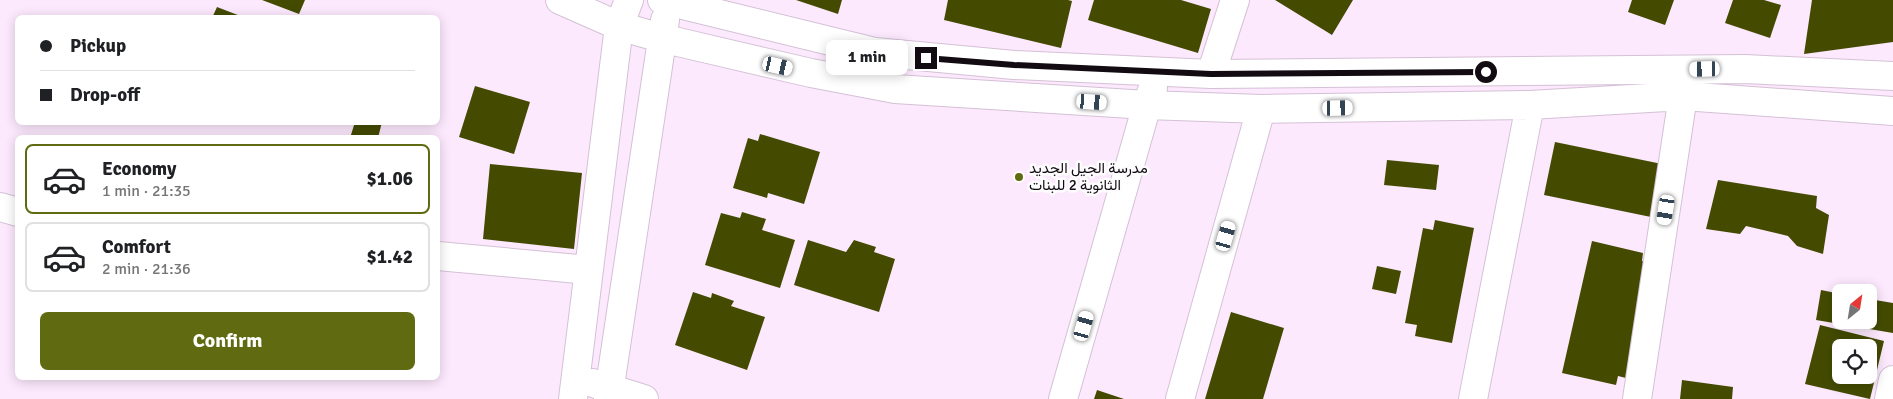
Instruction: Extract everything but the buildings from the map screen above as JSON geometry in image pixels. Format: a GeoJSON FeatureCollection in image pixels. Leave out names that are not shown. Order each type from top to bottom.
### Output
{"type":"FeatureCollection","features":[{"type":"Feature","properties":{"kind":"street"},"geometry":{"type":"LineString","coordinates":[[560,0],[619,26],[662,38],[810,73],[895,89],[1146,105],[1261,109],[1530,105],[1683,96],[1893,111]]}},
{"type":"Feature","properties":{"kind":"street"},"geometry":{"type":"LineString","coordinates":[[629,0],[619,26],[574,388],[644,399]]}},
{"type":"Feature","properties":{"kind":"street"},"geometry":{"type":"LineString","coordinates":[[1211,74],[1235,0]]}},
{"type":"Feature","properties":{"kind":"street"},"geometry":{"type":"LineString","coordinates":[[609,393],[667,1],[875,52],[1014,65],[1211,74],[1745,68],[1893,76]]}},
{"type":"Feature","properties":{"kind":"street"},"geometry":{"type":"LineString","coordinates":[[1063,399],[1146,105],[1159,72]]}},
{"type":"Feature","properties":{"kind":"street"},"geometry":{"type":"LineString","coordinates":[[1637,399],[1683,96]]}},
{"type":"Feature","properties":{"kind":"street"},"geometry":{"type":"LineString","coordinates":[[1473,399],[1530,105]]}},
{"type":"Feature","properties":{"kind":"street"},"geometry":{"type":"LineString","coordinates":[[1180,399],[1261,109]]}},
{"type":"Feature","properties":{"kind":"street"},"geometry":{"type":"LineString","coordinates":[[0,206],[15,211]]}},
{"type":"Feature","properties":{"kind":"street"},"geometry":{"type":"LineString","coordinates":[[440,256],[589,270]]}},
{"type":"Feature","properties":{"kind":"street"},"geometry":{"type":"LineString","coordinates":[[1889,399],[1893,380]]}},
{"type":"Feature","properties":{"kind":"place","name":"مدرسة الجيل الجديد الثانوية 2 للبنات"},"geometry":{"type":"Point","coordinates":[1019,177]}},
{"type":"Feature","properties":{"kind":"route"},"geometry":{"type":"LineString","coordinates":[[926,58],[1014,65],[1211,74],[1486,72]]}}]}
